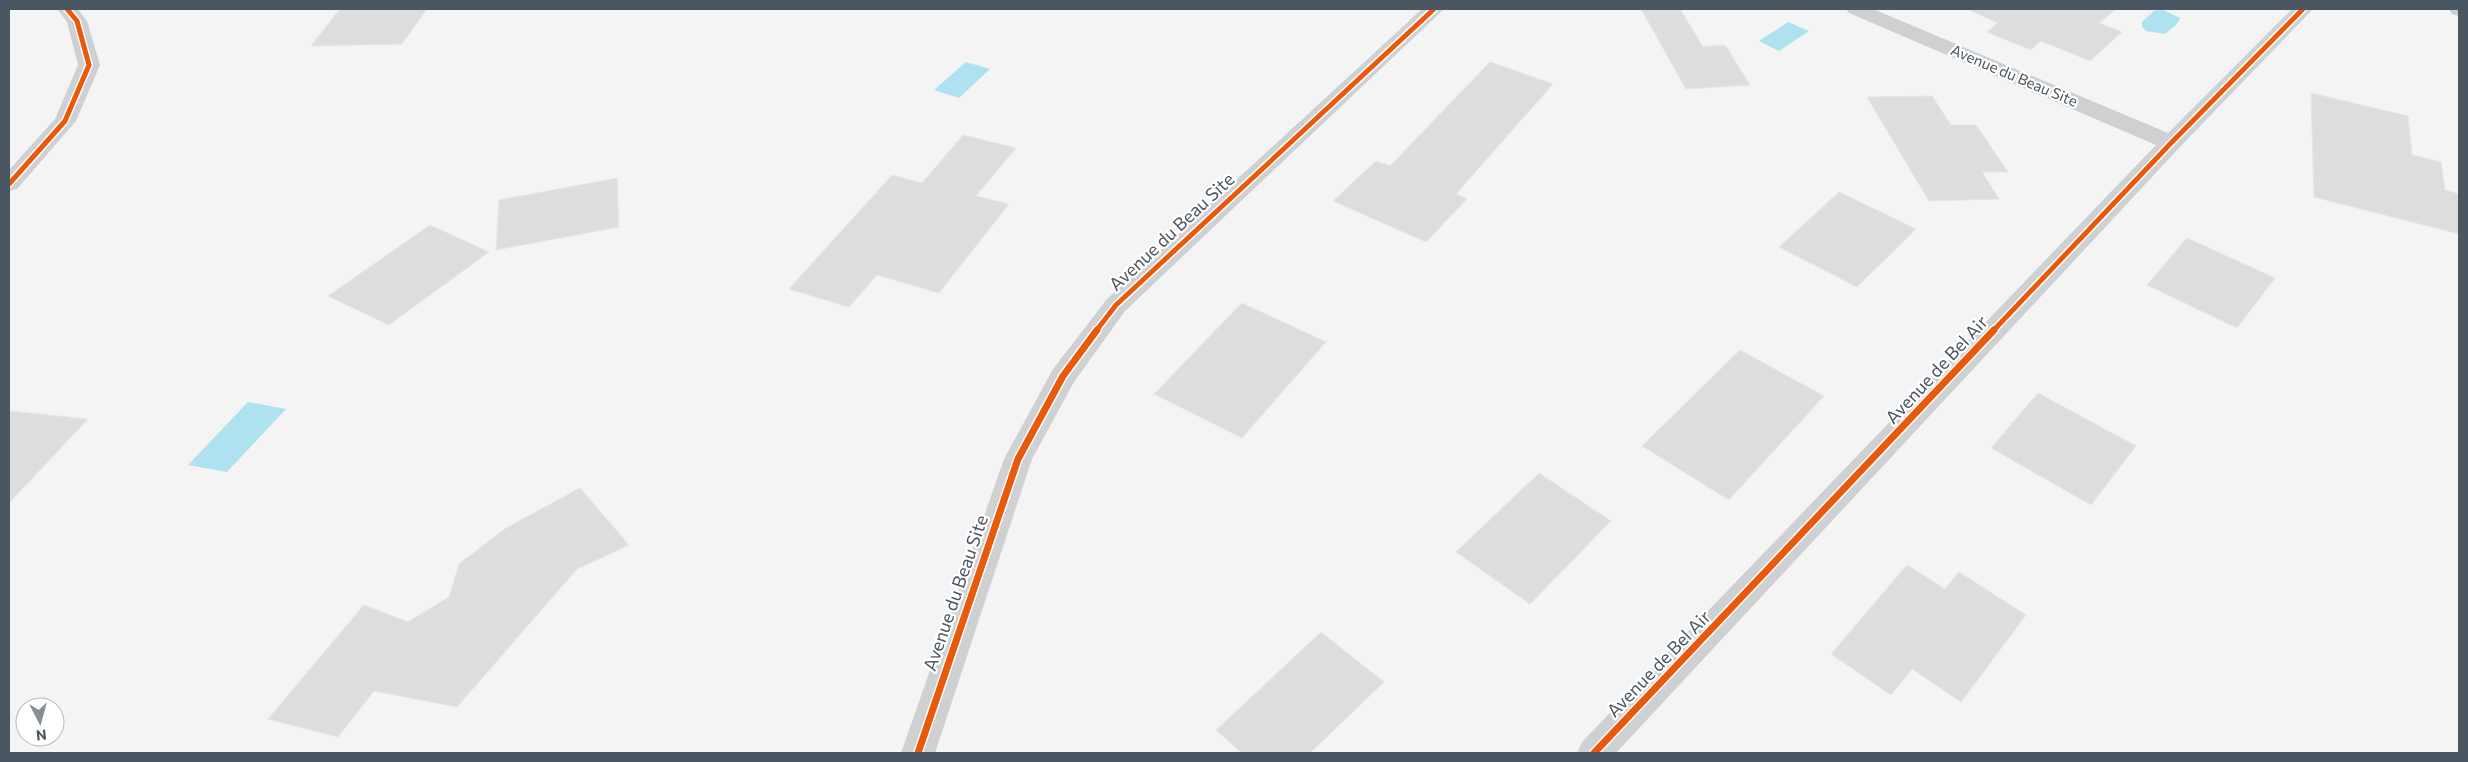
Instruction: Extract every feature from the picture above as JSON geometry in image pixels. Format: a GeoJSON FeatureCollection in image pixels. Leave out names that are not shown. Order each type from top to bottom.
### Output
{"type":"FeatureCollection","features":[{"type":"Feature","properties":{"kind":"street"},"geometry":{"type":"LineString","coordinates":[[9,184],[64,121],[89,65],[78,21],[67,9]]}},
{"type":"Feature","properties":{"kind":"street","name":"Avenue du Beau Site"},"geometry":{"type":"LineString","coordinates":[[918,753],[1018,459],[1063,376],[1116,305],[1434,9]]}},
{"type":"Feature","properties":{"kind":"street","name":"Avenue du Beau Site"},"geometry":{"type":"LineString","coordinates":[[1856,9],[2171,143]]}},
{"type":"Feature","properties":{"kind":"street","name":"Avenue de Bel Air"},"geometry":{"type":"LineString","coordinates":[[1594,753],[2171,143],[2304,9]]}},
{"type":"Feature","properties":{"kind":"water"},"geometry":{"type":"Polygon","coordinates":[[[2163,10],[2180,18],[2176,25],[2165,34],[2146,31],[2142,27],[2142,22],[2154,11],[2163,10]]]}},
{"type":"Feature","properties":{"kind":"water"},"geometry":{"type":"Polygon","coordinates":[[[1788,22],[1809,31],[1779,51],[1759,41],[1788,22]]]}},
{"type":"Feature","properties":{"kind":"water"},"geometry":{"type":"Polygon","coordinates":[[[966,62],[990,69],[959,98],[934,90],[966,62]]]}},
{"type":"Feature","properties":{"kind":"water"},"geometry":{"type":"Polygon","coordinates":[[[248,402],[286,409],[227,472],[188,465],[248,402]]]}},
{"type":"Feature","properties":{"kind":"building"},"geometry":{"type":"Polygon","coordinates":[[[340,9],[427,9],[402,44],[311,46],[340,9]]]}},
{"type":"Feature","properties":{"kind":"building"},"geometry":{"type":"Polygon","coordinates":[[[1641,9],[1680,9],[1703,47],[1725,45],[1750,85],[1686,89],[1641,9]]]}},
{"type":"Feature","properties":{"kind":"building"},"geometry":{"type":"Polygon","coordinates":[[[1967,9],[2116,9],[2099,23],[2122,32],[2090,61],[2041,41],[2031,50],[1987,32],[1998,23],[1967,9]]]}},
{"type":"Feature","properties":{"kind":"building"},"geometry":{"type":"Polygon","coordinates":[[[1490,62],[1553,84],[1456,194],[1467,199],[1426,242],[1333,201],[1376,161],[1390,166],[1490,62]]]}},
{"type":"Feature","properties":{"kind":"building"},"geometry":{"type":"Polygon","coordinates":[[[2311,93],[2408,116],[2412,155],[2441,162],[2445,190],[2459,194],[2459,234],[2314,197],[2311,93]]]}},
{"type":"Feature","properties":{"kind":"building"},"geometry":{"type":"Polygon","coordinates":[[[1932,96],[1951,125],[1976,125],[2008,172],[1982,172],[1999,199],[1929,201],[1867,97],[1932,96]]]}},
{"type":"Feature","properties":{"kind":"building"},"geometry":{"type":"Polygon","coordinates":[[[963,135],[1016,148],[976,196],[1009,204],[939,293],[877,275],[849,307],[789,289],[892,175],[922,183],[963,135]]]}},
{"type":"Feature","properties":{"kind":"building"},"geometry":{"type":"Polygon","coordinates":[[[617,178],[619,227],[496,250],[499,200],[617,178]]]}},
{"type":"Feature","properties":{"kind":"building"},"geometry":{"type":"Polygon","coordinates":[[[1839,192],[1916,229],[1857,287],[1779,247],[1839,192]]]}},
{"type":"Feature","properties":{"kind":"building"},"geometry":{"type":"Polygon","coordinates":[[[430,225],[489,252],[389,325],[328,296],[430,225]]]}},
{"type":"Feature","properties":{"kind":"building"},"geometry":{"type":"Polygon","coordinates":[[[2187,238],[2275,278],[2237,328],[2147,285],[2187,238]]]}},
{"type":"Feature","properties":{"kind":"building"},"geometry":{"type":"Polygon","coordinates":[[[1242,303],[1326,342],[1242,438],[1154,394],[1242,303]]]}},
{"type":"Feature","properties":{"kind":"building"},"geometry":{"type":"Polygon","coordinates":[[[1740,350],[1824,396],[1729,500],[1642,446],[1740,350]]]}},
{"type":"Feature","properties":{"kind":"building"},"geometry":{"type":"Polygon","coordinates":[[[2038,393],[2136,446],[2091,505],[1991,448],[2038,393]]]}},
{"type":"Feature","properties":{"kind":"building"},"geometry":{"type":"Polygon","coordinates":[[[9,411],[88,419],[9,503],[9,411]]]}},
{"type":"Feature","properties":{"kind":"building"},"geometry":{"type":"Polygon","coordinates":[[[1539,473],[1611,521],[1530,604],[1456,552],[1539,473]]]}},
{"type":"Feature","properties":{"kind":"building"},"geometry":{"type":"Polygon","coordinates":[[[580,488],[629,545],[577,569],[457,707],[374,691],[338,737],[268,719],[364,605],[408,622],[449,597],[459,564],[506,528],[580,488]]]}},
{"type":"Feature","properties":{"kind":"building"},"geometry":{"type":"Polygon","coordinates":[[[1907,565],[1945,589],[1959,572],[2026,615],[1961,702],[1912,669],[1891,695],[1831,654],[1907,565]]]}},
{"type":"Feature","properties":{"kind":"building"},"geometry":{"type":"Polygon","coordinates":[[[1321,632],[1384,682],[1310,753],[1242,753],[1216,730],[1321,632]]]}},
{"type":"Feature","properties":{"kind":"cycle path"},"geometry":{"type":"LineString","coordinates":[[9,184],[65,121],[89,65],[77,21],[67,9]]}},
{"type":"Feature","properties":{"kind":"cycle path"},"geometry":{"type":"LineString","coordinates":[[918,753],[1018,459],[1063,376],[1116,305],[1434,9]]}},
{"type":"Feature","properties":{"kind":"cycle path"},"geometry":{"type":"LineString","coordinates":[[1594,753],[2171,143],[2303,9]]}}]}
